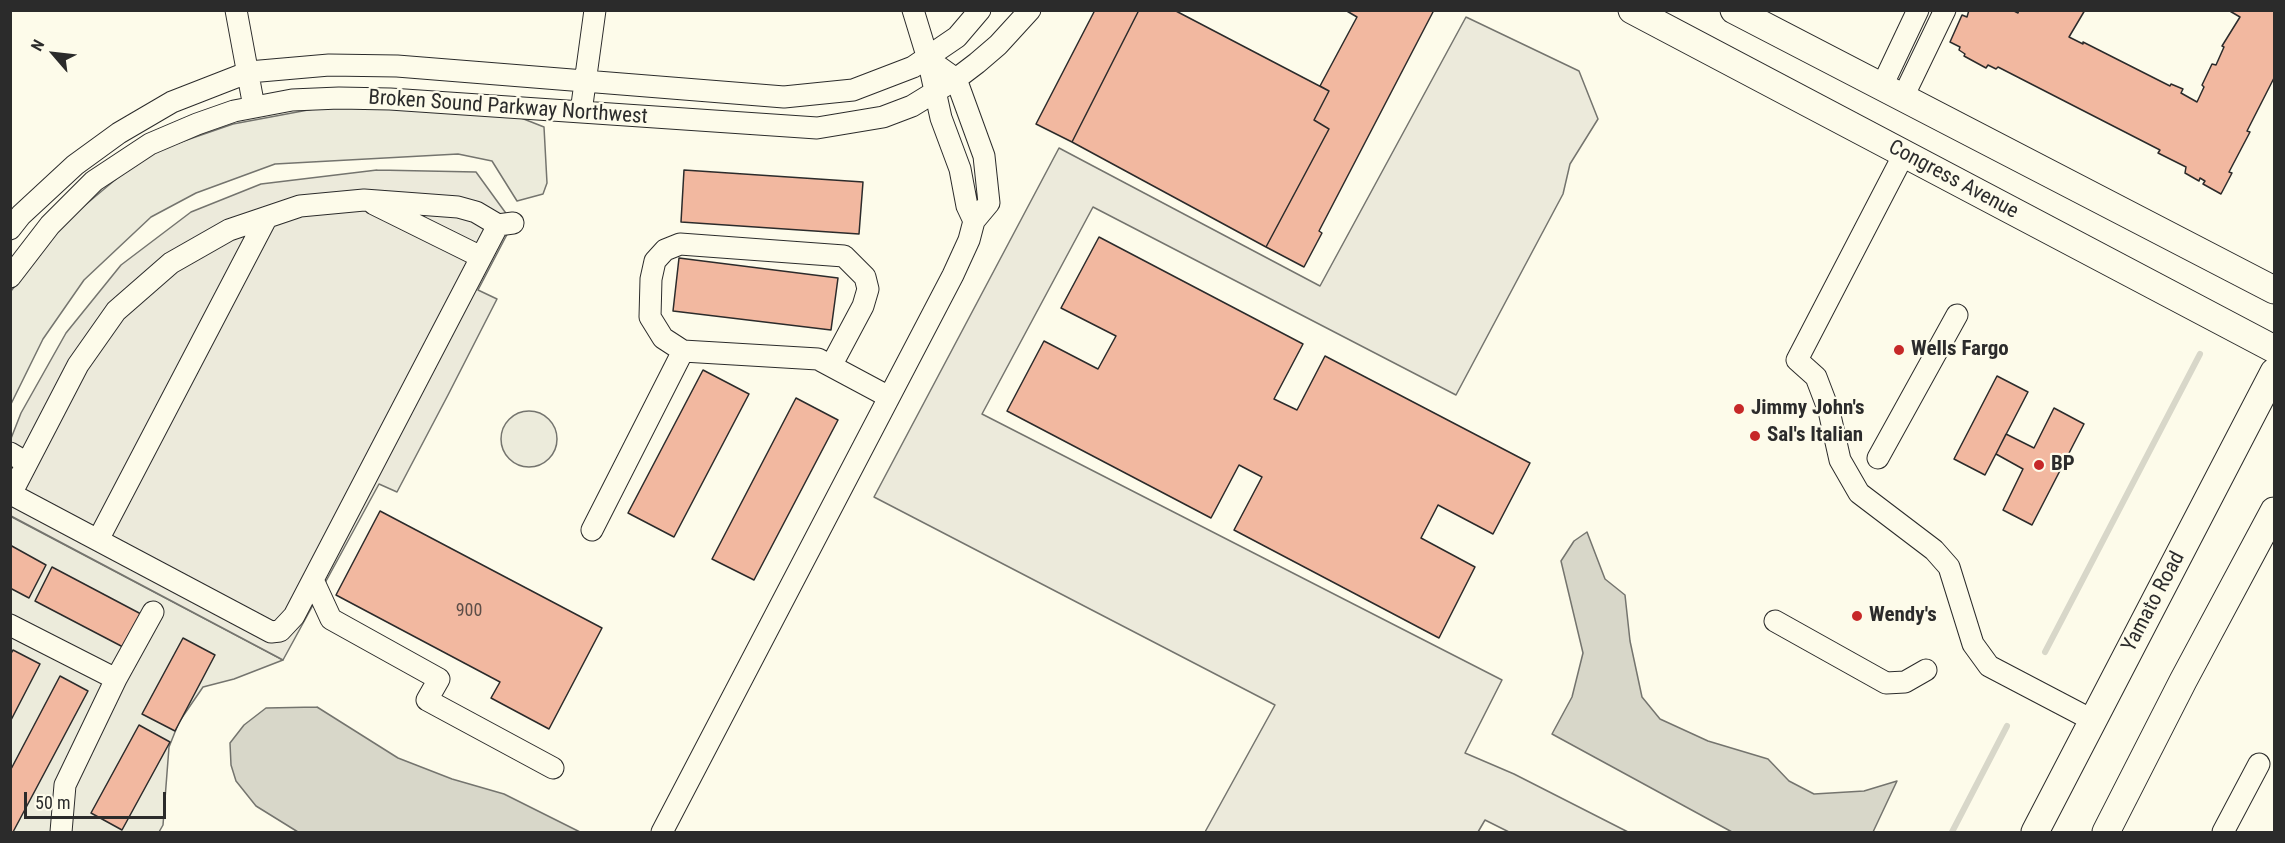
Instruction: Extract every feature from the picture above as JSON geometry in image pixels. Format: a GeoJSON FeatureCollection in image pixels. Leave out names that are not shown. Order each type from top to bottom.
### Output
{"type":"FeatureCollection","features":[{"type":"Feature","properties":{"kind":"main road","name":"Congress Avenue"},"geometry":{"type":"LineString","coordinates":[[1632,10],[2274,349]]}},
{"type":"Feature","properties":{"kind":"main road"},"geometry":{"type":"LineString","coordinates":[[1734,10],[2274,290]]}},
{"type":"Feature","properties":{"kind":"main road"},"geometry":{"type":"LineString","coordinates":[[2247,276],[2261,270],[2274,272]]}},
{"type":"Feature","properties":{"kind":"main road","name":"Yamato Road"},"geometry":{"type":"LineString","coordinates":[[2035,832],[2274,372]]}},
{"type":"Feature","properties":{"kind":"main road"},"geometry":{"type":"LineString","coordinates":[[2106,832],[2274,511]]}},
{"type":"Feature","properties":{"kind":"street"},"geometry":{"type":"LineString","coordinates":[[236,10],[255,107]]}},
{"type":"Feature","properties":{"kind":"street"},"geometry":{"type":"LineString","coordinates":[[581,112],[595,10]]}},
{"type":"Feature","properties":{"kind":"street"},"geometry":{"type":"LineString","coordinates":[[913,10],[928,59],[941,118],[960,169],[967,206],[974,221]]}},
{"type":"Feature","properties":{"kind":"street","name":"Broken Sound Parkway Northwest"},"geometry":{"type":"LineString","coordinates":[[10,229],[21,215],[75,165],[120,133],[172,102],[249,72],[329,65],[397,66],[784,97],[853,90],[913,67],[928,59],[957,37],[981,10]]}},
{"type":"Feature","properties":{"kind":"street","name":"Broken Sound Parkway Northwest"},"geometry":{"type":"LineString","coordinates":[[10,277],[50,225],[94,182],[150,144],[234,111],[292,100],[390,99],[817,128],[883,117],[912,106],[956,79],[998,45],[1030,10]]}},
{"type":"Feature","properties":{"kind":"street"},"geometry":{"type":"LineString","coordinates":[[1893,92],[1918,10]]}},
{"type":"Feature","properties":{"kind":"street"},"geometry":{"type":"LineString","coordinates":[[1893,92],[1945,10]]}},
{"type":"Feature","properties":{"kind":"street"},"geometry":{"type":"LineString","coordinates":[[662,832],[953,275],[969,240],[974,221],[989,203],[984,156],[956,79],[928,59]]}},
{"type":"Feature","properties":{"kind":"street"},"geometry":{"type":"LineString","coordinates":[[1904,154],[1797,360],[1816,377],[1829,411],[1840,460],[1859,493],[1934,550],[1949,567],[1973,644],[1989,666],[2092,720]]}},
{"type":"Feature","properties":{"kind":"street"},"geometry":{"type":"LineString","coordinates":[[364,200],[481,258]]}},
{"type":"Feature","properties":{"kind":"street"},"geometry":{"type":"LineString","coordinates":[[364,200],[458,207],[505,224],[481,258],[289,624],[280,631],[271,632],[11,494],[19,458],[78,365],[116,311],[171,263],[229,230],[300,206],[364,200]]}},
{"type":"Feature","properties":{"kind":"street"},"geometry":{"type":"LineString","coordinates":[[98,540],[267,217]]}},
{"type":"Feature","properties":{"kind":"street"},"geometry":{"type":"LineString","coordinates":[[831,366],[863,306],[868,289],[865,277],[844,256],[680,244],[665,250],[655,261],[651,279],[650,317],[663,338],[683,351],[818,359],[889,398]]}},
{"type":"Feature","properties":{"kind":"street"},"geometry":{"type":"LineString","coordinates":[[1878,458],[1957,315]]}},
{"type":"Feature","properties":{"kind":"street"},"geometry":{"type":"LineString","coordinates":[[592,530],[683,351]]}},
{"type":"Feature","properties":{"kind":"street"},"geometry":{"type":"LineString","coordinates":[[313,580],[331,619],[439,679],[427,700],[553,768]]}},
{"type":"Feature","properties":{"kind":"street"},"geometry":{"type":"LineString","coordinates":[[61,832],[65,785],[116,679],[153,612]]}},
{"type":"Feature","properties":{"kind":"street"},"geometry":{"type":"LineString","coordinates":[[1775,621],[1886,683],[1905,681],[1926,670]]}},
{"type":"Feature","properties":{"kind":"street"},"geometry":{"type":"LineString","coordinates":[[10,625],[116,679]]}},
{"type":"Feature","properties":{"kind":"street"},"geometry":{"type":"LineString","coordinates":[[2223,832],[2259,764]]}},
{"type":"Feature","properties":{"kind":"shaded area"},"geometry":{"type":"Polygon","coordinates":[[[1466,17],[1579,71],[1598,119],[1570,164],[1563,194],[1456,395],[1093,207],[982,414],[1502,680],[1465,753],[1514,774],[1628,832],[1509,832],[1485,820],[1478,832],[1205,832],[1275,705],[874,497],[1059,148],[1320,286],[1466,17]]]}},
{"type":"Feature","properties":{"kind":"shaded area"},"geometry":{"type":"Polygon","coordinates":[[[324,107],[506,112],[544,127],[547,183],[543,194],[517,201],[492,161],[458,154],[275,164],[196,193],[151,217],[84,280],[43,339],[11,404],[11,291],[66,221],[146,154],[233,124],[324,107]]]}},
{"type":"Feature","properties":{"kind":"shaded area"},"geometry":{"type":"Polygon","coordinates":[[[377,170],[476,172],[513,223],[478,290],[497,299],[397,492],[379,484],[283,660],[11,516],[10,441],[21,413],[66,333],[121,265],[191,212],[261,184],[377,170]]]}},
{"type":"Feature","properties":{"kind":"shaded area"},"geometry":{"type":"Polygon","coordinates":[[[523,411],[535,411],[549,419],[557,433],[555,450],[549,459],[535,467],[523,467],[506,455],[501,445],[501,433],[513,416],[523,411]]]}},
{"type":"Feature","properties":{"kind":"shaded area"},"geometry":{"type":"Polygon","coordinates":[[[10,516],[283,660],[234,679],[203,687],[179,722],[169,747],[163,825],[159,832],[11,832],[10,516]]]}},
{"type":"Feature","properties":{"kind":"shaded area"},"geometry":{"type":"Polygon","coordinates":[[[1587,532],[1605,579],[1625,595],[1630,641],[1642,697],[1660,719],[1708,741],[1768,759],[1789,781],[1814,794],[1864,791],[1897,781],[1873,832],[1732,832],[1552,734],[1572,697],[1583,653],[1561,561],[1574,541],[1587,532]]]}},
{"type":"Feature","properties":{"kind":"shaded area"},"geometry":{"type":"Polygon","coordinates":[[[317,707],[398,758],[452,779],[504,794],[580,832],[298,832],[256,806],[236,781],[231,765],[230,743],[244,725],[266,708],[317,707]]]}},
{"type":"Feature","properties":{"kind":"building"},"geometry":{"type":"Polygon","coordinates":[[[1095,10],[1139,10],[1072,142],[1036,124],[1095,10]]]}},
{"type":"Feature","properties":{"kind":"building"},"geometry":{"type":"Polygon","coordinates":[[[1139,10],[1174,10],[1329,91],[1314,120],[1329,129],[1266,247],[1072,142],[1139,10]]]}},
{"type":"Feature","properties":{"kind":"building"},"geometry":{"type":"Polygon","coordinates":[[[1345,10],[1434,10],[1319,231],[1322,233],[1304,267],[1266,247],[1329,129],[1314,120],[1329,91],[1320,86],[1357,17],[1345,10]]]}},
{"type":"Feature","properties":{"kind":"building"},"geometry":{"type":"Polygon","coordinates":[[[1969,10],[2012,10],[2018,13],[2019,10],[2085,10],[2069,37],[2170,86],[2171,84],[2183,89],[2181,93],[2197,102],[2212,64],[2216,65],[2224,47],[2222,46],[2240,17],[2228,10],[2274,10],[2274,78],[2247,131],[2250,132],[2229,172],[2232,173],[2221,194],[2203,184],[2205,181],[2200,178],[2199,181],[2185,173],[2186,167],[2158,153],[2160,150],[1998,67],[1996,69],[1988,65],[1986,68],[1964,56],[1965,54],[1959,50],[1960,47],[1950,42],[1962,15],[1967,17],[1969,10]]]}},
{"type":"Feature","properties":{"kind":"building"},"geometry":{"type":"Polygon","coordinates":[[[684,170],[863,182],[859,234],[681,222],[684,170]]]}},
{"type":"Feature","properties":{"kind":"building"},"geometry":{"type":"Polygon","coordinates":[[[1099,237],[1303,344],[1274,399],[1297,410],[1325,356],[1530,463],[1493,534],[1438,505],[1421,538],[1475,567],[1439,638],[1234,530],[1262,477],[1239,465],[1211,518],[1007,411],[1044,341],[1098,369],[1116,336],[1061,308],[1099,237]]]}},
{"type":"Feature","properties":{"kind":"building"},"geometry":{"type":"Polygon","coordinates":[[[679,258],[838,278],[831,330],[673,311],[679,258]]]}},
{"type":"Feature","properties":{"kind":"building"},"geometry":{"type":"Polygon","coordinates":[[[703,370],[749,394],[674,537],[628,513],[703,370]]]}},
{"type":"Feature","properties":{"kind":"building"},"geometry":{"type":"Polygon","coordinates":[[[1997,376],[2028,392],[1985,475],[1954,459],[1997,376]]]}},
{"type":"Feature","properties":{"kind":"building"},"geometry":{"type":"Polygon","coordinates":[[[796,398],[838,420],[754,580],[712,559],[796,398]]]}},
{"type":"Feature","properties":{"kind":"building"},"geometry":{"type":"Polygon","coordinates":[[[2054,408],[2084,424],[2032,525],[2003,510],[2023,469],[1996,454],[2006,434],[2034,448],[2054,408]]]}},
{"type":"Feature","properties":{"kind":"building"},"geometry":{"type":"Polygon","coordinates":[[[380,511],[602,628],[549,729],[491,698],[500,682],[336,595],[380,511]]]}},
{"type":"Feature","properties":{"kind":"building"},"geometry":{"type":"Polygon","coordinates":[[[10,545],[46,565],[29,598],[10,588],[10,545]]]}},
{"type":"Feature","properties":{"kind":"building"},"geometry":{"type":"Polygon","coordinates":[[[52,567],[141,614],[123,647],[35,601],[52,567]]]}},
{"type":"Feature","properties":{"kind":"building"},"geometry":{"type":"Polygon","coordinates":[[[183,638],[215,655],[175,731],[142,714],[183,638]]]}},
{"type":"Feature","properties":{"kind":"building"},"geometry":{"type":"Polygon","coordinates":[[[13,650],[40,664],[10,722],[10,655],[13,650]]]}},
{"type":"Feature","properties":{"kind":"building"},"geometry":{"type":"Polygon","coordinates":[[[60,676],[88,691],[13,832],[10,831],[10,771],[60,676]]]}},
{"type":"Feature","properties":{"kind":"building"},"geometry":{"type":"Polygon","coordinates":[[[139,725],[170,742],[122,830],[91,813],[139,725]]]}},
{"type":"Feature","properties":{"kind":"waterway"},"geometry":{"type":"LineString","coordinates":[[2045,652],[2200,354]]}},
{"type":"Feature","properties":{"kind":"waterway"},"geometry":{"type":"LineString","coordinates":[[1952,832],[2007,726]]}},
{"type":"Feature","properties":{"kind":"place","name":"Wells Fargo"},"geometry":{"type":"Point","coordinates":[1899,350]}},
{"type":"Feature","properties":{"kind":"place","name":"Jimmy John's"},"geometry":{"type":"Point","coordinates":[1739,409]}},
{"type":"Feature","properties":{"kind":"place","name":"Sal's Italian"},"geometry":{"type":"Point","coordinates":[1755,436]}},
{"type":"Feature","properties":{"kind":"place","name":"BP"},"geometry":{"type":"Point","coordinates":[2039,465]}},
{"type":"Feature","properties":{"kind":"place","name":"Wendy's"},"geometry":{"type":"Point","coordinates":[1857,616]}}]}
